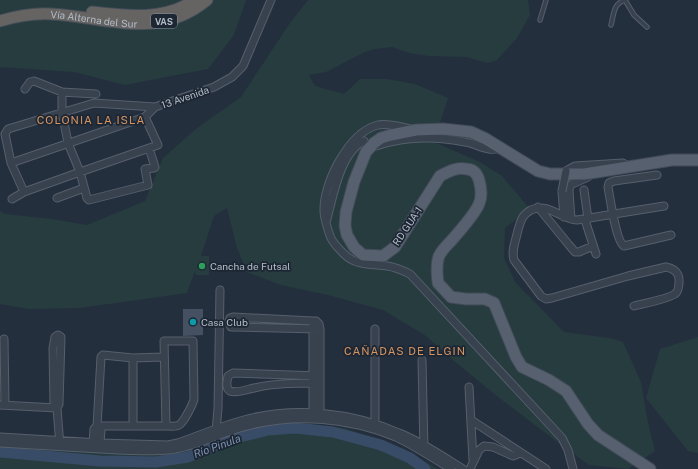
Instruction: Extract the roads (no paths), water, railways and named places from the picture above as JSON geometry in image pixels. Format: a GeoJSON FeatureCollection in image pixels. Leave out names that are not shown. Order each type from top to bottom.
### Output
{"type":"FeatureCollection","features":[{"type":"Feature","properties":{"kind":"highway","name":"Vía Alterna del Sur"},"geometry":{"type":"LineString","coordinates":[[117,19],[159,13],[184,7],[194,0]]}},
{"type":"Feature","properties":{"kind":"highway","name":"Vía Alterna del Sur"},"geometry":{"type":"LineString","coordinates":[[0,14],[33,6],[52,10],[155,23],[186,15],[207,0]]}},
{"type":"Feature","properties":{"kind":"highway","name":"Vía Alterna del Sur"},"geometry":{"type":"LineString","coordinates":[[0,22],[18,16],[52,10]]}},
{"type":"Feature","properties":{"kind":"main road","name":"RD GUA-1"},"geometry":{"type":"LineString","coordinates":[[650,469],[598,435],[588,424],[566,391],[522,367],[516,357],[494,303],[485,299],[451,297],[438,283],[439,257],[443,249],[461,229],[479,204],[481,194],[480,183],[474,171],[460,168],[450,170],[440,176],[394,247],[383,256],[363,255],[354,247],[347,235],[345,226],[346,212],[354,182],[366,152],[374,143],[377,143],[391,135],[416,130],[443,129],[471,132],[486,139],[538,171],[550,174],[584,174],[672,160],[698,160]]}},
{"type":"Feature","properties":{"kind":"street","name":"13 Avenida"},"geometry":{"type":"LineString","coordinates":[[11,163],[145,117],[154,108],[214,87],[232,77],[243,66],[271,0]]}},
{"type":"Feature","properties":{"kind":"street"},"geometry":{"type":"LineString","coordinates":[[25,89],[30,82],[34,81],[62,92],[96,94]]}},
{"type":"Feature","properties":{"kind":"street"},"geometry":{"type":"LineString","coordinates":[[62,92],[62,112],[68,143],[80,172],[87,198],[92,200],[148,185],[145,169],[154,168],[149,148]]}},
{"type":"Feature","properties":{"kind":"street"},"geometry":{"type":"LineString","coordinates":[[24,192],[11,163],[5,134],[6,131],[94,103],[154,108]]}},
{"type":"Feature","properties":{"kind":"street"},"geometry":{"type":"LineString","coordinates":[[12,199],[24,192],[158,145],[145,117]]}},
{"type":"Feature","properties":{"kind":"street"},"geometry":{"type":"LineString","coordinates":[[416,130],[378,125],[363,133],[350,145],[340,159],[326,193],[324,212],[332,240],[350,259],[360,263],[388,266],[400,269],[410,274],[562,438],[568,450],[573,469]]}},
{"type":"Feature","properties":{"kind":"street"},"geometry":{"type":"LineString","coordinates":[[368,130],[374,133],[377,143],[386,143],[417,137],[444,138],[468,142],[489,149],[501,148]]}},
{"type":"Feature","properties":{"kind":"street"},"geometry":{"type":"LineString","coordinates":[[326,221],[340,172],[357,144],[364,141]]}},
{"type":"Feature","properties":{"kind":"street"},"geometry":{"type":"LineString","coordinates":[[567,218],[562,191],[566,171],[576,166],[623,163],[630,167]]}},
{"type":"Feature","properties":{"kind":"street"},"geometry":{"type":"LineString","coordinates":[[567,218],[570,185],[600,172]]}},
{"type":"Feature","properties":{"kind":"street"},"geometry":{"type":"LineString","coordinates":[[657,175],[609,183],[608,187],[613,214],[620,242],[624,246],[671,234]]}},
{"type":"Feature","properties":{"kind":"street"},"geometry":{"type":"LineString","coordinates":[[57,198],[84,188]]}},
{"type":"Feature","properties":{"kind":"street"},"geometry":{"type":"LineString","coordinates":[[584,190],[587,220],[596,254]]}},
{"type":"Feature","properties":{"kind":"street"},"geometry":{"type":"LineString","coordinates":[[634,306],[676,294],[679,279],[676,271],[666,267],[546,299],[541,296],[516,265],[512,254],[521,218],[525,213],[538,207],[549,209],[567,218],[587,220],[613,214],[664,206]]}},
{"type":"Feature","properties":{"kind":"street"},"geometry":{"type":"LineString","coordinates":[[538,207],[575,252],[579,252],[593,246]]}},
{"type":"Feature","properties":{"kind":"street"},"geometry":{"type":"LineString","coordinates":[[216,432],[218,413],[220,290]]}},
{"type":"Feature","properties":{"kind":"street"},"geometry":{"type":"LineString","coordinates":[[316,416],[317,328],[319,324],[316,321],[233,317],[230,318],[229,321],[231,327],[317,328]]}},
{"type":"Feature","properties":{"kind":"street"},"geometry":{"type":"LineString","coordinates":[[375,329],[375,427]]}},
{"type":"Feature","properties":{"kind":"street"},"geometry":{"type":"LineString","coordinates":[[57,408],[54,403],[53,348],[55,336],[58,335],[61,337],[59,404],[57,408],[60,444]]}},
{"type":"Feature","properties":{"kind":"street"},"geometry":{"type":"LineString","coordinates":[[4,339],[3,405],[57,408]]}},
{"type":"Feature","properties":{"kind":"street"},"geometry":{"type":"LineString","coordinates":[[97,426],[133,426],[166,426],[177,426],[181,423],[194,402],[194,342],[165,340],[163,357],[166,426]]}},
{"type":"Feature","properties":{"kind":"street"},"geometry":{"type":"LineString","coordinates":[[97,445],[94,429],[97,426],[100,357],[103,355],[133,358],[163,357]]}},
{"type":"Feature","properties":{"kind":"street"},"geometry":{"type":"LineString","coordinates":[[133,358],[133,426]]}},
{"type":"Feature","properties":{"kind":"street"},"geometry":{"type":"LineString","coordinates":[[422,360],[424,449]]}},
{"type":"Feature","properties":{"kind":"street"},"geometry":{"type":"LineString","coordinates":[[234,373],[316,380],[266,385],[236,392],[230,391],[227,385],[228,376],[234,373]]}},
{"type":"Feature","properties":{"kind":"street"},"geometry":{"type":"LineString","coordinates":[[469,387],[473,460]]}},
{"type":"Feature","properties":{"kind":"street"},"geometry":{"type":"LineString","coordinates":[[202,434],[218,413]]}},
{"type":"Feature","properties":{"kind":"street"},"geometry":{"type":"LineString","coordinates":[[97,445],[123,450],[168,450],[180,448],[245,420],[267,415],[287,413],[349,417],[375,427],[398,432],[451,469]]}},
{"type":"Feature","properties":{"kind":"street"},"geometry":{"type":"LineString","coordinates":[[471,420],[546,469]]}},
{"type":"Feature","properties":{"kind":"street"},"geometry":{"type":"LineString","coordinates":[[0,443],[165,445],[178,443],[202,434],[216,432]]}},
{"type":"Feature","properties":{"kind":"street"},"geometry":{"type":"LineString","coordinates":[[0,437],[60,444]]}},
{"type":"Feature","properties":{"kind":"street"},"geometry":{"type":"LineString","coordinates":[[470,469],[473,460],[481,447],[487,445],[513,456],[519,452]]}},
{"type":"Feature","properties":{"kind":"street"},"geometry":{"type":"LineString","coordinates":[[424,449],[463,469]]}},
{"type":"Feature","properties":{"kind":"lane"},"geometry":{"type":"LineString","coordinates":[[540,20],[546,0]]}},
{"type":"Feature","properties":{"kind":"lane"},"geometry":{"type":"LineString","coordinates":[[611,25],[616,6],[619,2],[625,0],[634,15],[647,27]]}},
{"type":"Feature","properties":{"kind":"waterway","name":"Río Pinula"},"geometry":{"type":"LineString","coordinates":[[0,452],[100,461],[156,462],[188,457],[230,439],[268,430],[295,428],[333,432],[381,445],[410,458],[425,469]]}},
{"type":"Feature","properties":{"kind":"place","name":"Cancha de Futsal"},"geometry":{"type":"Point","coordinates":[202,266]}},
{"type":"Feature","properties":{"kind":"place","name":"Casa Club"},"geometry":{"type":"Point","coordinates":[193,322]}},
{"type":"Feature","properties":{"kind":"district","name":"COLONIA LA ISLA"},"geometry":{"type":"Point","coordinates":[91,120]}},
{"type":"Feature","properties":{"kind":"district","name":"CAÑADAS DE ELGIN"},"geometry":{"type":"Point","coordinates":[405,351]}}]}
